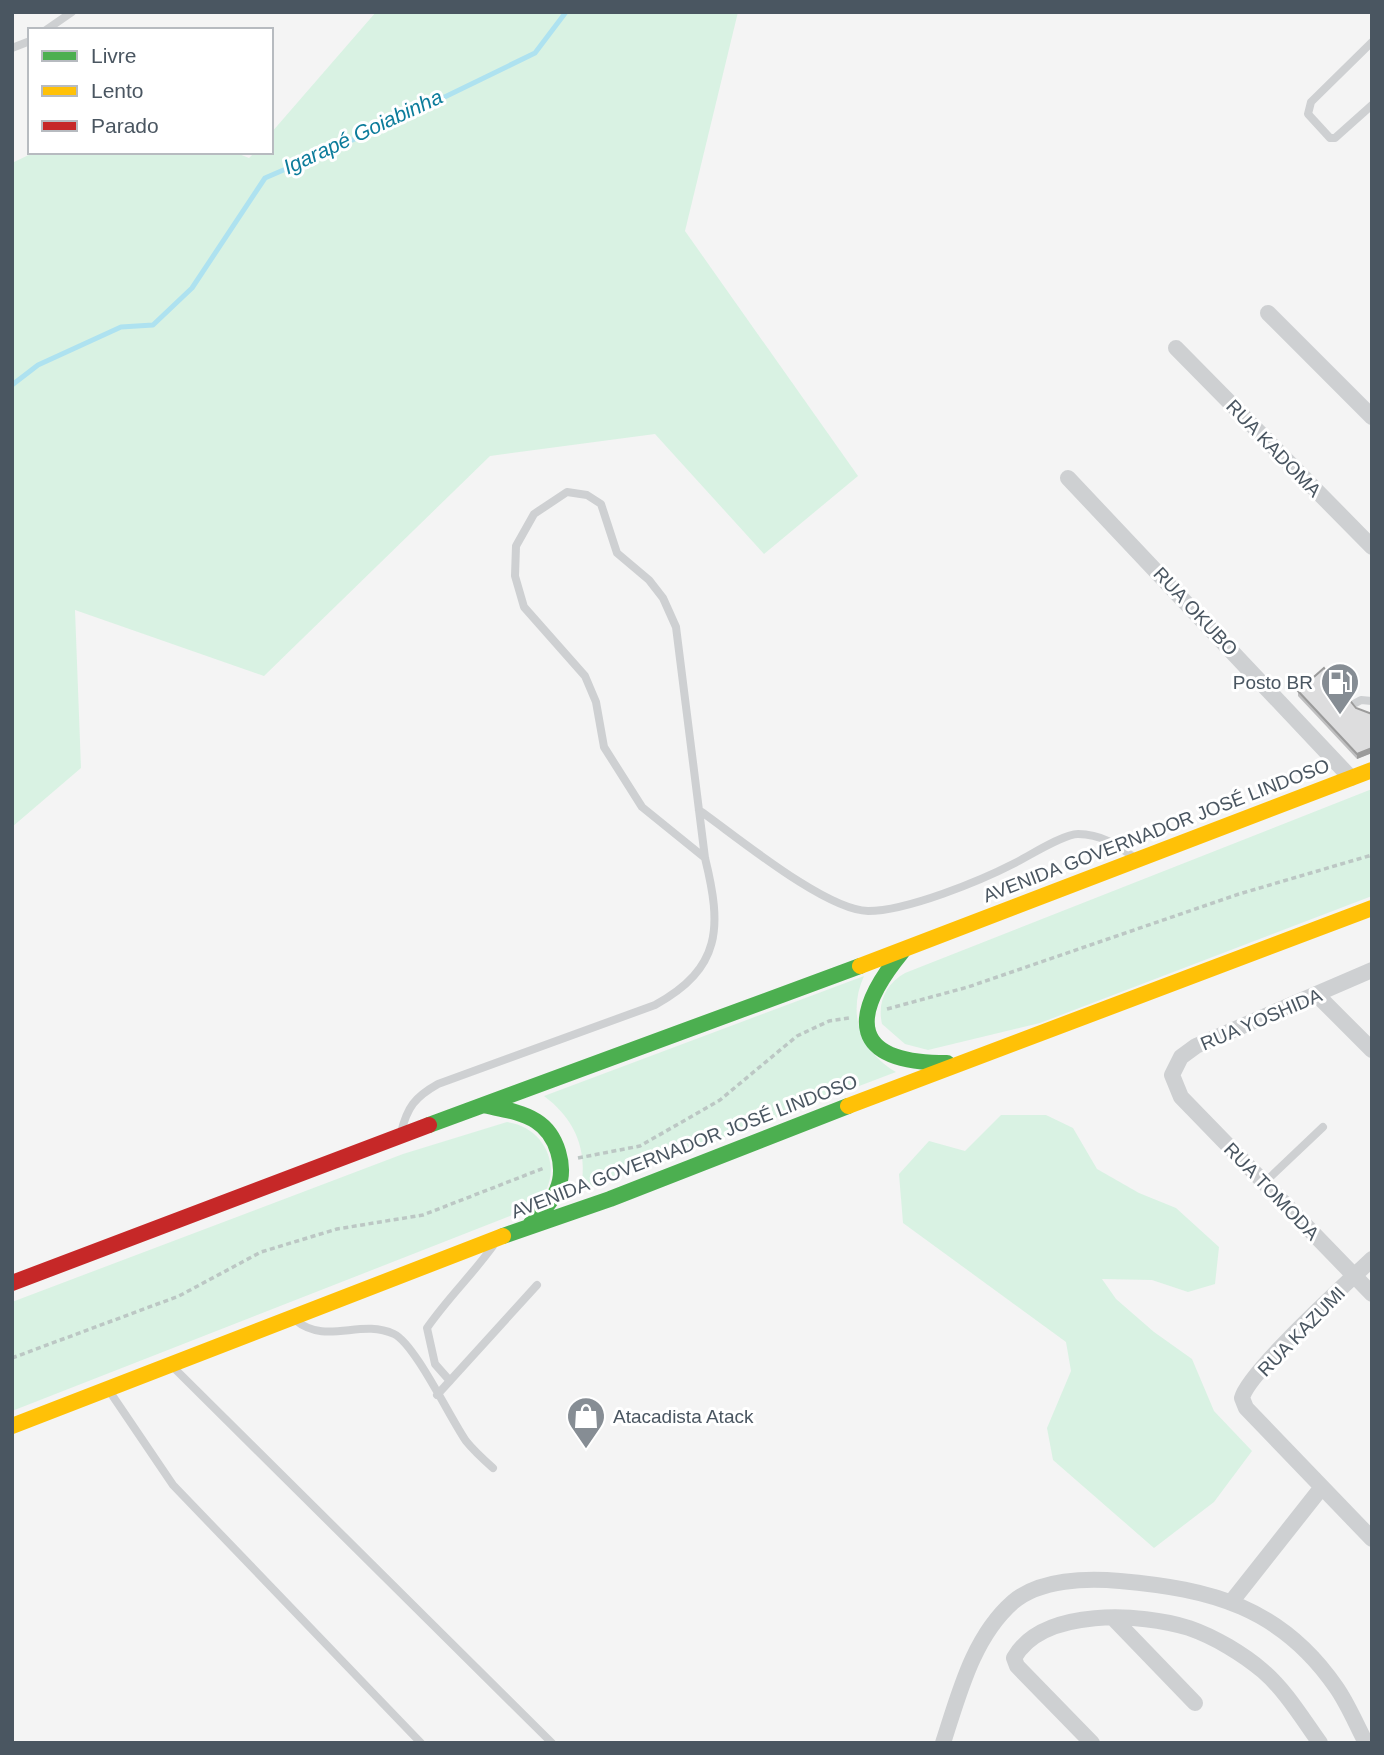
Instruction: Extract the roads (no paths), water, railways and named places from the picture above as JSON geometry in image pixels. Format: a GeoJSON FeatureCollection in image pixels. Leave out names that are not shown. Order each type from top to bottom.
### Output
{"type":"FeatureCollection","features":[{"type":"Feature","properties":{"kind":"main road","name":"AVENIDA GOVERNADOR JOSÉ LINDOSO"},"geometry":{"type":"LineString","coordinates":[[12,1283],[904,950],[1372,770]]}},
{"type":"Feature","properties":{"kind":"main road","name":"AVENIDA GOVERNADOR JOSÉ LINDOSO"},"geometry":{"type":"LineString","coordinates":[[12,1426],[529,1226],[773,1137],[960,1062],[1372,908]]}},
{"type":"Feature","properties":{"kind":"main road"},"geometry":{"type":"LineString","coordinates":[[904,950],[875,988],[867,1007],[868,1028],[877,1045],[895,1059],[921,1063],[960,1062]]}},
{"type":"Feature","properties":{"kind":"main road"},"geometry":{"type":"LineString","coordinates":[[483,1105],[518,1113],[539,1123],[556,1143],[560,1162],[559,1188],[529,1226]]}},
{"type":"Feature","properties":{"kind":"street"},"geometry":{"type":"LineString","coordinates":[[1268,313],[1372,417]]}},
{"type":"Feature","properties":{"kind":"street","name":"RUA KADOMA"},"geometry":{"type":"LineString","coordinates":[[1176,348],[1372,547]]}},
{"type":"Feature","properties":{"kind":"street","name":"RUA OKUBO"},"geometry":{"type":"LineString","coordinates":[[1068,478],[1317,734],[1350,778]]}},
{"type":"Feature","properties":{"kind":"street","name":"RUA YOSHIDA"},"geometry":{"type":"LineString","coordinates":[[1174,1087],[1175,1065],[1196,1046],[1372,970]]}},
{"type":"Feature","properties":{"kind":"street"},"geometry":{"type":"LineString","coordinates":[[1317,995],[1372,1051]]}},
{"type":"Feature","properties":{"kind":"street","name":"RUA TOMODA"},"geometry":{"type":"LineString","coordinates":[[1174,1087],[1372,1294]]}},
{"type":"Feature","properties":{"kind":"street","name":"RUA KAZUMI"},"geometry":{"type":"LineString","coordinates":[[1322,1488],[1245,1408],[1241,1398],[1248,1385],[1295,1333],[1372,1259]]}},
{"type":"Feature","properties":{"kind":"street"},"geometry":{"type":"LineString","coordinates":[[1232,1601],[1322,1488],[1372,1539]]}},
{"type":"Feature","properties":{"kind":"street"},"geometry":{"type":"LineString","coordinates":[[943,1743],[965,1674],[985,1638],[1013,1602],[1031,1589],[1102,1580],[1180,1587],[1232,1601],[1261,1617],[1310,1654],[1336,1688],[1367,1743]]}},
{"type":"Feature","properties":{"kind":"street"},"geometry":{"type":"LineString","coordinates":[[1113,1618],[1195,1703]]}},
{"type":"Feature","properties":{"kind":"street"},"geometry":{"type":"LineString","coordinates":[[1092,1743],[1017,1666],[1014,1658],[1019,1650],[1040,1634],[1061,1625],[1113,1618],[1166,1622],[1192,1629],[1245,1657],[1281,1689],[1320,1743]]}},
{"type":"Feature","properties":{"kind":"lane"},"geometry":{"type":"LineString","coordinates":[[49,28],[72,12]]}},
{"type":"Feature","properties":{"kind":"lane"},"geometry":{"type":"LineString","coordinates":[[1371,44],[1311,102],[1308,114],[1330,138],[1335,138],[1372,106]]}},
{"type":"Feature","properties":{"kind":"lane"},"geometry":{"type":"LineString","coordinates":[[400,1136],[406,1111],[418,1095],[438,1084],[655,1005],[679,992],[710,955],[714,916],[712,885],[705,858],[677,627],[663,598],[649,580],[617,554],[601,504],[587,495],[567,492],[534,514],[516,546],[515,576],[524,607],[585,676],[596,702],[604,747],[642,807],[705,858]]}},
{"type":"Feature","properties":{"kind":"lane"},"geometry":{"type":"LineString","coordinates":[[1350,706],[1361,700],[1372,701]]}},
{"type":"Feature","properties":{"kind":"lane"},"geometry":{"type":"LineString","coordinates":[[699,810],[816,892],[840,904],[867,911],[901,906],[995,873],[1074,834],[1097,836],[1114,842],[1138,860]]}},
{"type":"Feature","properties":{"kind":"lane"},"geometry":{"type":"LineString","coordinates":[[1264,1183],[1323,1127]]}},
{"type":"Feature","properties":{"kind":"lane"},"geometry":{"type":"LineString","coordinates":[[450,1381],[435,1364],[427,1328],[441,1308],[468,1281],[497,1239]]}},
{"type":"Feature","properties":{"kind":"lane"},"geometry":{"type":"LineString","coordinates":[[437,1395],[537,1286]]}},
{"type":"Feature","properties":{"kind":"lane"},"geometry":{"type":"LineString","coordinates":[[293,1318],[314,1332],[376,1329],[396,1334],[426,1373],[468,1444],[493,1468]]}},
{"type":"Feature","properties":{"kind":"lane"},"geometry":{"type":"LineString","coordinates":[[170,1365],[552,1743]]}},
{"type":"Feature","properties":{"kind":"lane"},"geometry":{"type":"LineString","coordinates":[[108,1389],[173,1485],[421,1743]]}},
{"type":"Feature","properties":{"kind":"waterway","name":"Igarapé Goiabinha"},"geometry":{"type":"LineString","coordinates":[[12,385],[38,365],[121,327],[153,325],[192,288],[265,178],[387,125],[535,53],[566,12]]}},
{"type":"Feature","properties":{"kind":"place","name":"Posto BR"},"geometry":{"type":"Point","coordinates":[1340,716]}},
{"type":"Feature","properties":{"kind":"place","name":"Atacadista Atack"},"geometry":{"type":"Point","coordinates":[586,1450]}}]}
